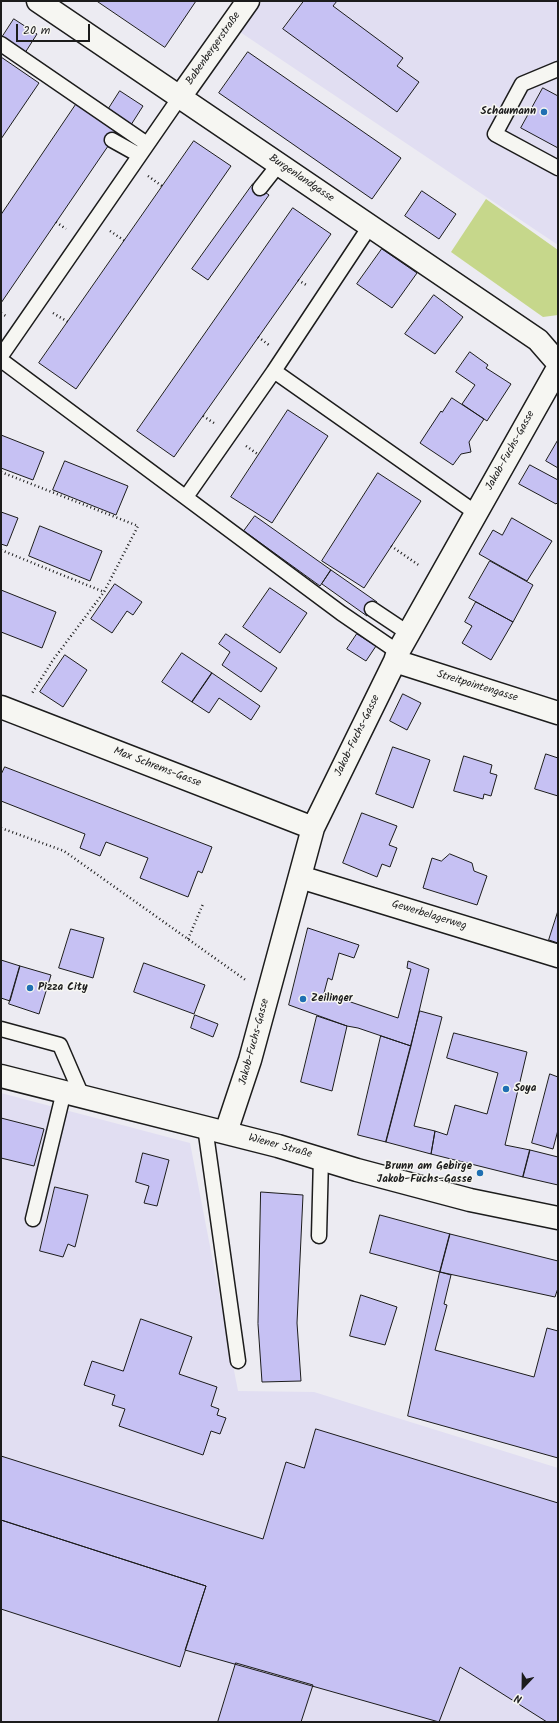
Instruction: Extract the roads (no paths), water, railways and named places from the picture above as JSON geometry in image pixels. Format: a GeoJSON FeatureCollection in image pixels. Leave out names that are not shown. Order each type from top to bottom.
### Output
{"type":"FeatureCollection","features":[{"type":"Feature","properties":{"kind":"street","name":"Burgenlandgasse"},"geometry":{"type":"LineString","coordinates":[[38,1],[538,340],[558,363]]}},
{"type":"Feature","properties":{"kind":"street","name":"Babenbergerstraße"},"geometry":{"type":"LineString","coordinates":[[180,97],[248,1]]}},
{"type":"Feature","properties":{"kind":"street","name":"Jakob-Fuchs-Gasse"},"geometry":{"type":"LineString","coordinates":[[215,1130],[241,1092],[313,828],[408,634],[558,368]]}},
{"type":"Feature","properties":{"kind":"street","name":"Streitpointengasse"},"geometry":{"type":"LineString","coordinates":[[397,657],[558,713]]}},
{"type":"Feature","properties":{"kind":"street","name":"Max Schrems-Gasse"},"geometry":{"type":"LineString","coordinates":[[10,711],[313,828]]}},
{"type":"Feature","properties":{"kind":"street","name":"Gewerbelagerweg"},"geometry":{"type":"LineString","coordinates":[[300,877],[558,956]]}},
{"type":"Feature","properties":{"kind":"street","name":"Wiener Straße"},"geometry":{"type":"LineString","coordinates":[[1,1076],[321,1158],[358,1170],[470,1200],[558,1218]]}},
{"type":"Feature","properties":{"kind":"lane"},"geometry":{"type":"LineString","coordinates":[[1,44],[147,144]]}},
{"type":"Feature","properties":{"kind":"lane"},"geometry":{"type":"LineString","coordinates":[[558,69],[522,84],[496,134],[558,168]]}},
{"type":"Feature","properties":{"kind":"lane"},"geometry":{"type":"LineString","coordinates":[[1,356],[180,97]]}},
{"type":"Feature","properties":{"kind":"lane"},"geometry":{"type":"LineString","coordinates":[[112,140],[139,155]]}},
{"type":"Feature","properties":{"kind":"lane"},"geometry":{"type":"LineString","coordinates":[[260,188],[279,164]]}},
{"type":"Feature","properties":{"kind":"lane"},"geometry":{"type":"LineString","coordinates":[[186,497],[274,371],[370,226]]}},
{"type":"Feature","properties":{"kind":"lane"},"geometry":{"type":"LineString","coordinates":[[1,360],[342,613],[397,657]]}},
{"type":"Feature","properties":{"kind":"lane"},"geometry":{"type":"LineString","coordinates":[[274,371],[476,513]]}},
{"type":"Feature","properties":{"kind":"lane"},"geometry":{"type":"LineString","coordinates":[[372,609],[408,634]]}},
{"type":"Feature","properties":{"kind":"lane"},"geometry":{"type":"LineString","coordinates":[[1,1029],[60,1045],[73,1094],[33,1219]]}},
{"type":"Feature","properties":{"kind":"lane"},"geometry":{"type":"LineString","coordinates":[[215,1130],[238,1361]]}},
{"type":"Feature","properties":{"kind":"lane"},"geometry":{"type":"LineString","coordinates":[[319,1236],[321,1158]]}},
{"type":"Feature","properties":{"kind":"place","name":"Schaumann"},"geometry":{"type":"Point","coordinates":[544,112]}},
{"type":"Feature","properties":{"kind":"place","name":"Pizza City"},"geometry":{"type":"Point","coordinates":[30,988]}},
{"type":"Feature","properties":{"kind":"place","name":"Zeilinger"},"geometry":{"type":"Point","coordinates":[303,999]}},
{"type":"Feature","properties":{"kind":"place","name":"Soya"},"geometry":{"type":"Point","coordinates":[506,1089]}},
{"type":"Feature","properties":{"kind":"place","name":"Brunn am Gebirge Jakob-Fuchs-Gasse"},"geometry":{"type":"Point","coordinates":[480,1173]}}]}
